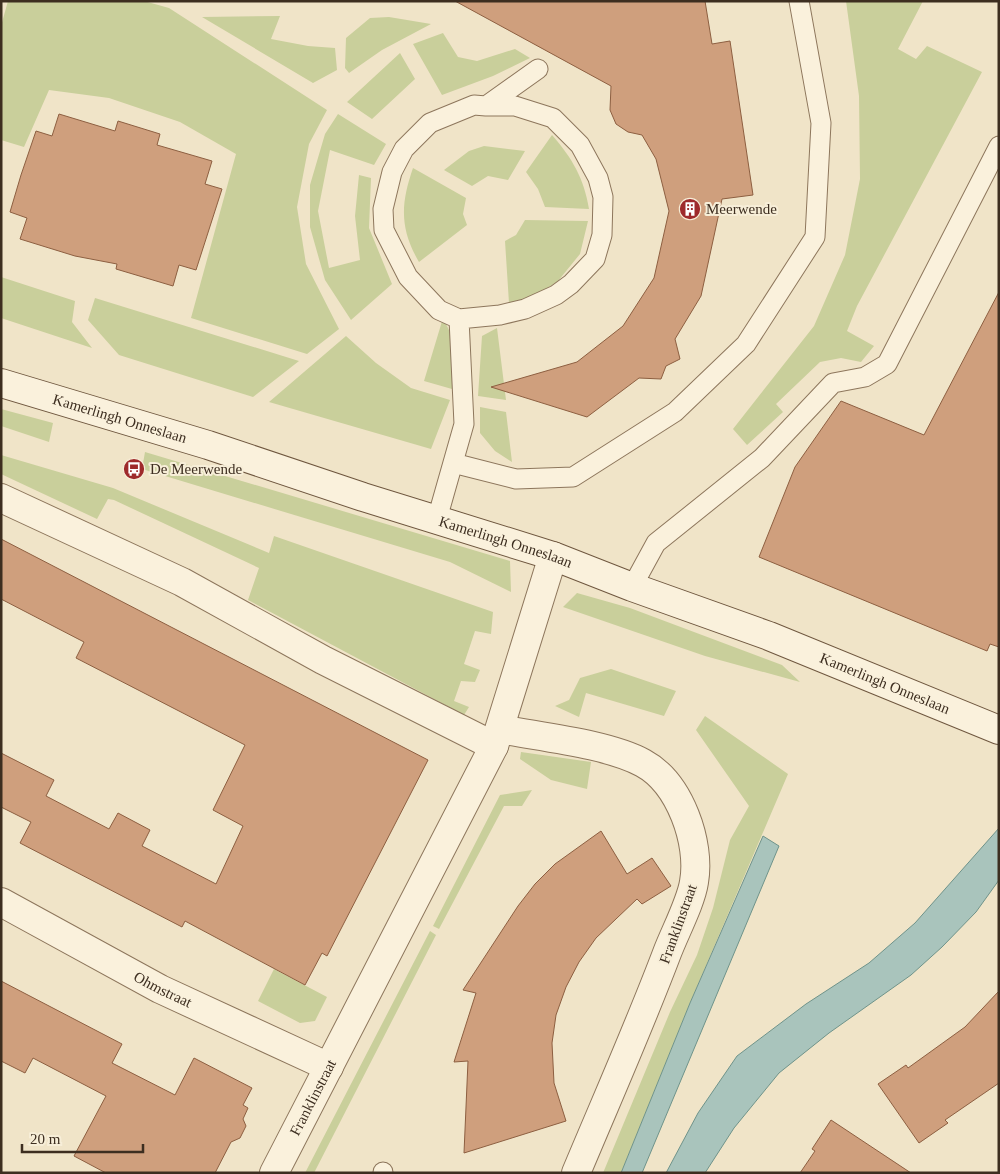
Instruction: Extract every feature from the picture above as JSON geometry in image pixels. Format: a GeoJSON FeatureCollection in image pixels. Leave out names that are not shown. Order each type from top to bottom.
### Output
{"type":"FeatureCollection","features":[{"type":"Feature","properties":{"kind":"street","name":"Kamerlingh Onneslaan"},"geometry":{"type":"LineString","coordinates":[[1,383],[208,445],[553,556],[632,587],[769,636],[999,730]]}},
{"type":"Feature","properties":{"kind":"street"},"geometry":{"type":"LineString","coordinates":[[1,498],[182,582],[323,660],[497,737]]}},
{"type":"Feature","properties":{"kind":"street","name":"Franklinstraat"},"geometry":{"type":"LineString","coordinates":[[274,1173],[497,737],[553,556]]}},
{"type":"Feature","properties":{"kind":"street","name":"Franklinstraat"},"geometry":{"type":"LineString","coordinates":[[497,737],[614,751],[645,764],[670,787],[684,809],[695,852],[694,882],[659,975],[576,1173]]}},
{"type":"Feature","properties":{"kind":"street","name":"Ohmstraat"},"geometry":{"type":"LineString","coordinates":[[1,902],[160,989],[329,1067]]}},
{"type":"Feature","properties":{"kind":"lane"},"geometry":{"type":"LineString","coordinates":[[454,463],[516,479],[572,477],[676,412],[746,344],[815,237],[821,123],[799,1]]}},
{"type":"Feature","properties":{"kind":"lane"},"geometry":{"type":"LineString","coordinates":[[486,106],[538,69]]}},
{"type":"Feature","properties":{"kind":"lane"},"geometry":{"type":"LineString","coordinates":[[474,105],[486,106],[515,106],[553,118],[580,146],[598,178],[603,198],[602,235],[595,259],[572,284],[556,296],[525,309],[500,315],[459,319],[439,310],[408,277],[384,230],[383,209],[392,172],[404,149],[430,123],[474,105]]}},
{"type":"Feature","properties":{"kind":"lane"},"geometry":{"type":"LineString","coordinates":[[632,587],[656,543],[762,458],[833,383],[865,377],[887,364],[999,146]]}},
{"type":"Feature","properties":{"kind":"lane"},"geometry":{"type":"LineString","coordinates":[[437,519],[464,424],[459,319]]}},
{"type":"Feature","properties":{"kind":"green space"},"geometry":{"type":"Polygon","coordinates":[[[8,1],[144,1],[169,8],[327,110],[309,144],[297,207],[306,264],[339,329],[307,354],[191,318],[236,154],[180,122],[109,98],[49,90],[24,147],[1,140],[1,26],[8,1]]]}},
{"type":"Feature","properties":{"kind":"green space"},"geometry":{"type":"Polygon","coordinates":[[[846,1],[923,1],[898,49],[916,59],[927,46],[982,72],[857,306],[847,331],[874,346],[861,362],[841,358],[820,362],[776,404],[783,412],[747,445],[733,429],[814,326],[845,255],[860,179],[859,96],[846,1]]]}},
{"type":"Feature","properties":{"kind":"green space"},"geometry":{"type":"Polygon","coordinates":[[[280,16],[271,39],[308,46],[335,48],[337,70],[313,83],[202,17],[280,16]]]}},
{"type":"Feature","properties":{"kind":"green space"},"geometry":{"type":"Polygon","coordinates":[[[389,17],[431,24],[382,50],[349,73],[345,68],[346,38],[370,18],[389,17]]]}},
{"type":"Feature","properties":{"kind":"green space"},"geometry":{"type":"Polygon","coordinates":[[[443,33],[458,57],[477,61],[515,49],[530,58],[493,76],[442,95],[413,44],[443,33]]]}},
{"type":"Feature","properties":{"kind":"green space"},"geometry":{"type":"Polygon","coordinates":[[[400,53],[415,79],[372,119],[347,102],[400,53]]]}},
{"type":"Feature","properties":{"kind":"green space"},"geometry":{"type":"Polygon","coordinates":[[[338,114],[386,144],[374,165],[330,150],[318,211],[329,268],[360,260],[355,216],[359,175],[371,178],[369,228],[392,284],[351,320],[325,280],[310,227],[310,185],[325,134],[338,114]]]}},
{"type":"Feature","properties":{"kind":"green space"},"geometry":{"type":"Polygon","coordinates":[[[552,135],[566,152],[576,169],[584,188],[589,209],[545,207],[538,189],[526,172],[552,135]]]}},
{"type":"Feature","properties":{"kind":"green space"},"geometry":{"type":"Polygon","coordinates":[[[484,146],[525,151],[508,180],[488,176],[472,186],[444,170],[469,151],[484,146]]]}},
{"type":"Feature","properties":{"kind":"green space"},"geometry":{"type":"Polygon","coordinates":[[[413,168],[466,198],[463,214],[467,225],[419,262],[408,238],[404,215],[406,193],[413,168]]]}},
{"type":"Feature","properties":{"kind":"green space"},"geometry":{"type":"Polygon","coordinates":[[[525,220],[588,221],[580,254],[558,281],[537,295],[509,303],[505,241],[516,235],[525,220]]]}},
{"type":"Feature","properties":{"kind":"green space"},"geometry":{"type":"Polygon","coordinates":[[[1,277],[75,301],[72,322],[92,348],[1,318],[1,277]]]}},
{"type":"Feature","properties":{"kind":"green space"},"geometry":{"type":"Polygon","coordinates":[[[95,298],[299,361],[253,397],[119,355],[88,320],[95,298]]]}},
{"type":"Feature","properties":{"kind":"green space"},"geometry":{"type":"Polygon","coordinates":[[[443,318],[454,340],[452,389],[424,381],[443,318]]]}},
{"type":"Feature","properties":{"kind":"green space"},"geometry":{"type":"Polygon","coordinates":[[[497,328],[506,400],[478,396],[482,336],[497,328]]]}},
{"type":"Feature","properties":{"kind":"green space"},"geometry":{"type":"Polygon","coordinates":[[[346,336],[376,363],[411,388],[450,400],[431,449],[269,402],[346,336]]]}},
{"type":"Feature","properties":{"kind":"green space"},"geometry":{"type":"Polygon","coordinates":[[[480,407],[506,412],[512,462],[495,451],[480,433],[480,407]]]}},
{"type":"Feature","properties":{"kind":"green space"},"geometry":{"type":"Polygon","coordinates":[[[1,409],[53,423],[49,442],[1,426],[1,409]]]}},
{"type":"Feature","properties":{"kind":"green space"},"geometry":{"type":"Polygon","coordinates":[[[145,452],[510,561],[511,592],[450,562],[142,469],[145,452]]]}},
{"type":"Feature","properties":{"kind":"green space"},"geometry":{"type":"Polygon","coordinates":[[[1,455],[113,488],[269,553],[274,536],[493,612],[491,634],[475,631],[464,664],[480,670],[475,682],[461,681],[454,701],[469,707],[464,715],[248,600],[259,568],[114,500],[108,499],[97,519],[1,474],[1,455]]]}},
{"type":"Feature","properties":{"kind":"green space"},"geometry":{"type":"Polygon","coordinates":[[[577,593],[630,608],[782,665],[800,682],[705,656],[563,607],[577,593]]]}},
{"type":"Feature","properties":{"kind":"green space"},"geometry":{"type":"Polygon","coordinates":[[[611,669],[676,691],[664,716],[586,693],[579,717],[555,706],[569,700],[580,678],[611,669]]]}},
{"type":"Feature","properties":{"kind":"green space"},"geometry":{"type":"Polygon","coordinates":[[[705,716],[788,774],[690,1003],[621,1173],[603,1173],[670,1012],[697,955],[713,908],[730,840],[749,806],[696,730],[705,716]]]}},
{"type":"Feature","properties":{"kind":"green space"},"geometry":{"type":"Polygon","coordinates":[[[521,752],[591,762],[587,789],[551,780],[520,759],[521,752]]]}},
{"type":"Feature","properties":{"kind":"green space"},"geometry":{"type":"Polygon","coordinates":[[[532,790],[522,806],[504,806],[439,929],[433,926],[500,795],[532,790]]]}},
{"type":"Feature","properties":{"kind":"green space"},"geometry":{"type":"Polygon","coordinates":[[[430,931],[436,935],[314,1173],[305,1173],[430,931]]]}},
{"type":"Feature","properties":{"kind":"green space"},"geometry":{"type":"Polygon","coordinates":[[[274,969],[327,997],[315,1021],[300,1023],[258,1001],[274,969]]]}},
{"type":"Feature","properties":{"kind":"water"},"geometry":{"type":"Polygon","coordinates":[[[999,828],[999,880],[976,912],[911,975],[829,1033],[779,1073],[734,1128],[705,1173],[666,1173],[698,1113],[737,1056],[806,1004],[869,963],[915,923],[999,828]]]}},
{"type":"Feature","properties":{"kind":"water"},"geometry":{"type":"Polygon","coordinates":[[[763,836],[779,846],[642,1173],[621,1173],[690,1003],[763,836]]]}},
{"type":"Feature","properties":{"kind":"building","name":"Meerwende"},"geometry":{"type":"Polygon","coordinates":[[[455,1],[705,1],[712,44],[730,41],[753,195],[722,199],[701,296],[675,339],[680,359],[666,366],[661,379],[639,378],[587,417],[491,387],[577,362],[623,326],[654,278],[669,211],[656,159],[642,135],[628,132],[616,124],[610,110],[611,86],[455,1]]]}},
{"type":"Feature","properties":{"kind":"building"},"geometry":{"type":"Polygon","coordinates":[[[59,114],[115,131],[118,121],[160,134],[157,145],[212,161],[205,184],[222,189],[196,270],[179,265],[173,286],[116,269],[117,264],[75,256],[20,239],[27,218],[10,212],[21,175],[36,131],[52,136],[59,114]]]}},
{"type":"Feature","properties":{"kind":"building"},"geometry":{"type":"Polygon","coordinates":[[[999,292],[999,647],[990,644],[987,651],[759,557],[795,467],[841,401],[924,435],[999,292]]]}},
{"type":"Feature","properties":{"kind":"building"},"geometry":{"type":"Polygon","coordinates":[[[1,539],[428,760],[327,956],[322,953],[305,985],[185,921],[182,927],[20,843],[31,822],[1,807],[1,753],[54,780],[46,796],[109,829],[118,813],[150,830],[142,846],[216,884],[243,826],[213,810],[245,745],[76,658],[84,642],[1,599],[1,539]]]}},
{"type":"Feature","properties":{"kind":"building"},"geometry":{"type":"Polygon","coordinates":[[[601,831],[627,874],[652,858],[671,886],[642,904],[637,899],[596,938],[579,962],[566,987],[556,1015],[552,1043],[554,1083],[566,1121],[464,1153],[468,1061],[454,1062],[476,993],[463,990],[518,906],[535,884],[555,864],[601,831]]]}},
{"type":"Feature","properties":{"kind":"building"},"geometry":{"type":"Polygon","coordinates":[[[1,981],[122,1044],[112,1063],[175,1095],[194,1058],[252,1088],[243,1105],[248,1108],[243,1119],[246,1126],[240,1138],[231,1142],[215,1173],[106,1173],[74,1156],[106,1096],[33,1058],[25,1073],[1,1061],[1,981]]]}},
{"type":"Feature","properties":{"kind":"building"},"geometry":{"type":"Polygon","coordinates":[[[999,991],[999,1083],[945,1120],[948,1123],[919,1143],[878,1084],[906,1065],[908,1068],[965,1027],[999,991]]]}},
{"type":"Feature","properties":{"kind":"building"},"geometry":{"type":"Polygon","coordinates":[[[831,1120],[911,1173],[800,1173],[815,1151],[812,1149],[831,1120]]]}},
{"type":"Feature","properties":{"kind":"place","name":"Meerwende"},"geometry":{"type":"Point","coordinates":[690,209]}},
{"type":"Feature","properties":{"kind":"place","name":"De Meerwende"},"geometry":{"type":"Point","coordinates":[134,469]}}]}
